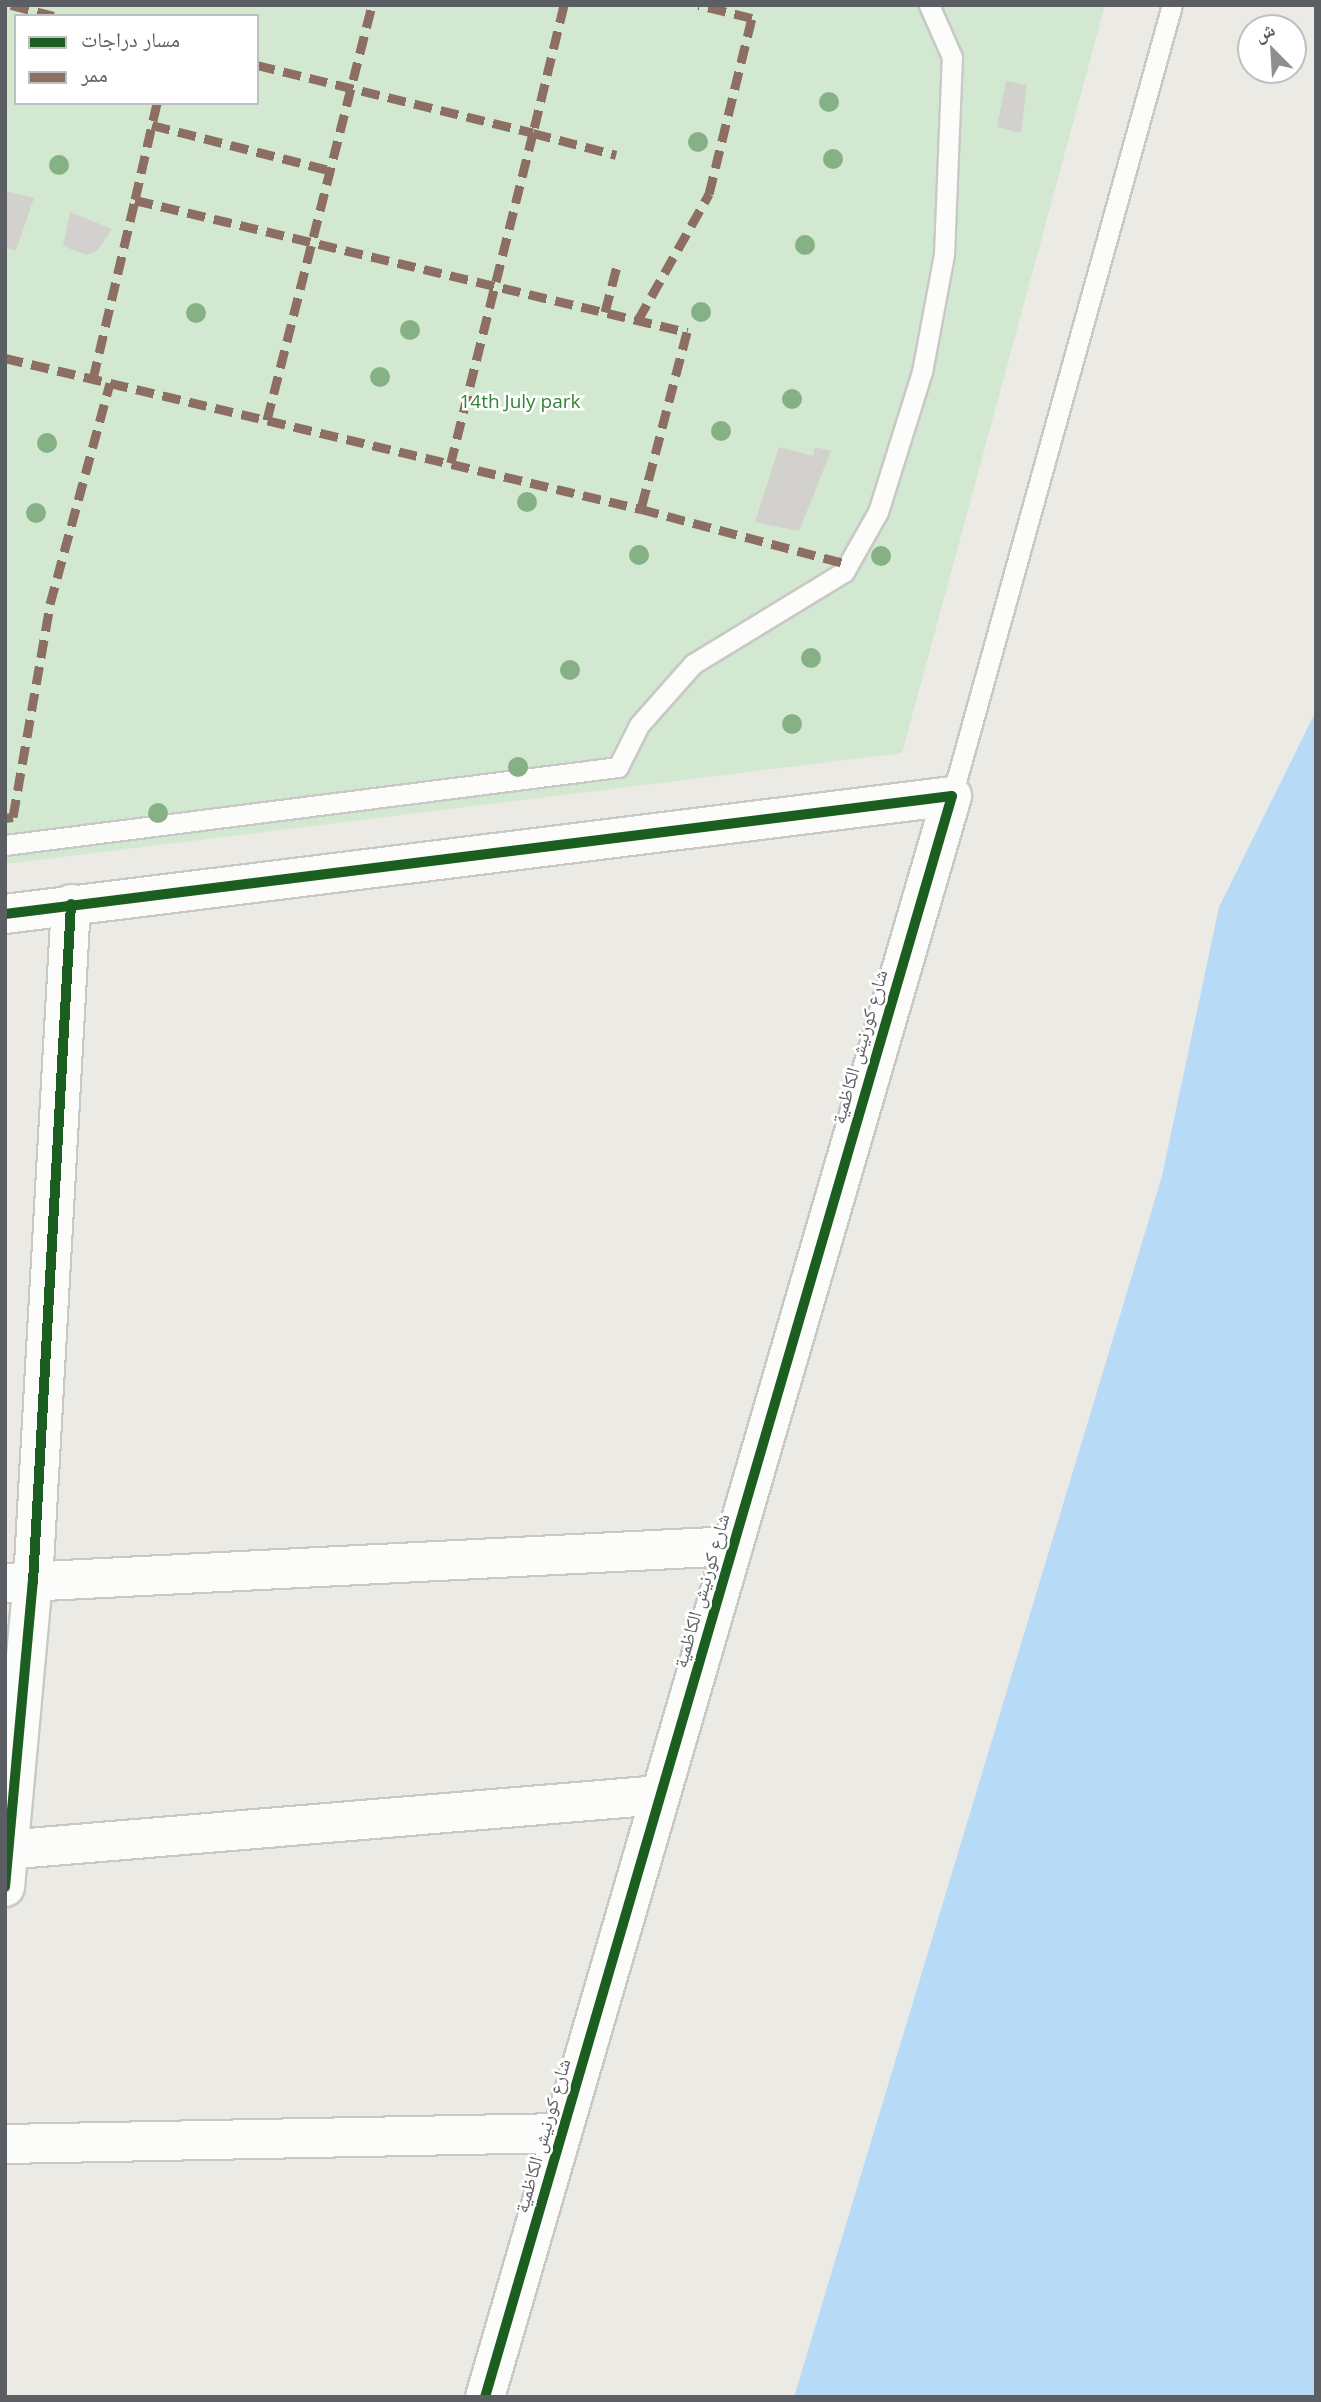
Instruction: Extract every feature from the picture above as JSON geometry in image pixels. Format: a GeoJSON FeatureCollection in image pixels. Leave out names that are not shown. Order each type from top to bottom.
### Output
{"type":"FeatureCollection","features":[{"type":"Feature","properties":{"kind":"street"},"geometry":{"type":"LineString","coordinates":[[5,914],[952,796]]}},
{"type":"Feature","properties":{"kind":"street","name":"شارع كورنيش الكاظمية"},"geometry":{"type":"LineString","coordinates":[[485,2397],[952,796]]}},
{"type":"Feature","properties":{"kind":"street"},"geometry":{"type":"LineString","coordinates":[[71,904],[19,1582],[6,1862],[660,1795]]}},
{"type":"Feature","properties":{"kind":"street"},"geometry":{"type":"LineString","coordinates":[[19,1582],[733,1546]]}},
{"type":"Feature","properties":{"kind":"street"},"geometry":{"type":"LineString","coordinates":[[5,2144],[562,2133]]}},
{"type":"Feature","properties":{"kind":"lane"},"geometry":{"type":"LineString","coordinates":[[5,845],[618,767],[639,725],[693,664],[844,572],[886,487],[922,372],[944,254],[952,57],[929,5]]}},
{"type":"Feature","properties":{"kind":"lane"},"geometry":{"type":"LineString","coordinates":[[952,796],[1172,5]]}},
{"type":"Feature","properties":{"kind":"green space","name":"14th July park"},"geometry":{"type":"Polygon","coordinates":[[[5,5],[1105,5],[902,753],[5,864],[5,5]]]}},
{"type":"Feature","properties":{"kind":"water"},"geometry":{"type":"Polygon","coordinates":[[[1316,711],[1316,2397],[794,2397],[1162,1176],[1219,907],[1316,711]]]}},
{"type":"Feature","properties":{"kind":"building"},"geometry":{"type":"Polygon","coordinates":[[[1006,81],[1027,85],[1021,133],[997,127],[1006,81]]]}},
{"type":"Feature","properties":{"kind":"building"},"geometry":{"type":"Polygon","coordinates":[[[5,191],[34,198],[16,250],[5,248],[5,191]]]}},
{"type":"Feature","properties":{"kind":"building"},"geometry":{"type":"Polygon","coordinates":[[[70,212],[112,229],[98,250],[87,255],[63,246],[70,212]]]}},
{"type":"Feature","properties":{"kind":"building"},"geometry":{"type":"Polygon","coordinates":[[[779,447],[813,456],[815,447],[831,451],[799,531],[755,522],[779,447]]]}},
{"type":"Feature","properties":{"kind":"marked path"},"geometry":{"type":"LineString","coordinates":[[11,5],[46,14]]}},
{"type":"Feature","properties":{"kind":"marked path"},"geometry":{"type":"LineString","coordinates":[[267,420],[372,5]]}},
{"type":"Feature","properties":{"kind":"marked path"},"geometry":{"type":"LineString","coordinates":[[564,5],[533,133],[616,155]]}},
{"type":"Feature","properties":{"kind":"marked path"},"geometry":{"type":"LineString","coordinates":[[638,320],[709,194],[752,18],[699,5]]}},
{"type":"Feature","properties":{"kind":"marked path"},"geometry":{"type":"LineString","coordinates":[[259,65],[533,133],[451,463]]}},
{"type":"Feature","properties":{"kind":"marked path"},"geometry":{"type":"LineString","coordinates":[[157,105],[135,200],[687,332],[641,509]]}},
{"type":"Feature","properties":{"kind":"marked path"},"geometry":{"type":"LineString","coordinates":[[152,125],[332,171]]}},
{"type":"Feature","properties":{"kind":"marked path"},"geometry":{"type":"LineString","coordinates":[[93,379],[135,200]]}},
{"type":"Feature","properties":{"kind":"marked path"},"geometry":{"type":"LineString","coordinates":[[605,312],[618,262]]}},
{"type":"Feature","properties":{"kind":"marked path"},"geometry":{"type":"LineString","coordinates":[[5,358],[641,509],[848,564]]}},
{"type":"Feature","properties":{"kind":"marked path"},"geometry":{"type":"LineString","coordinates":[[5,818],[13,817],[50,604],[110,383]]}},
{"type":"Feature","properties":{"kind":"cycle path"},"geometry":{"type":"LineString","coordinates":[[5,914],[952,796],[485,2397]]}},
{"type":"Feature","properties":{"kind":"cycle path"},"geometry":{"type":"LineString","coordinates":[[5,1887],[33,1582],[71,904]]}}]}
